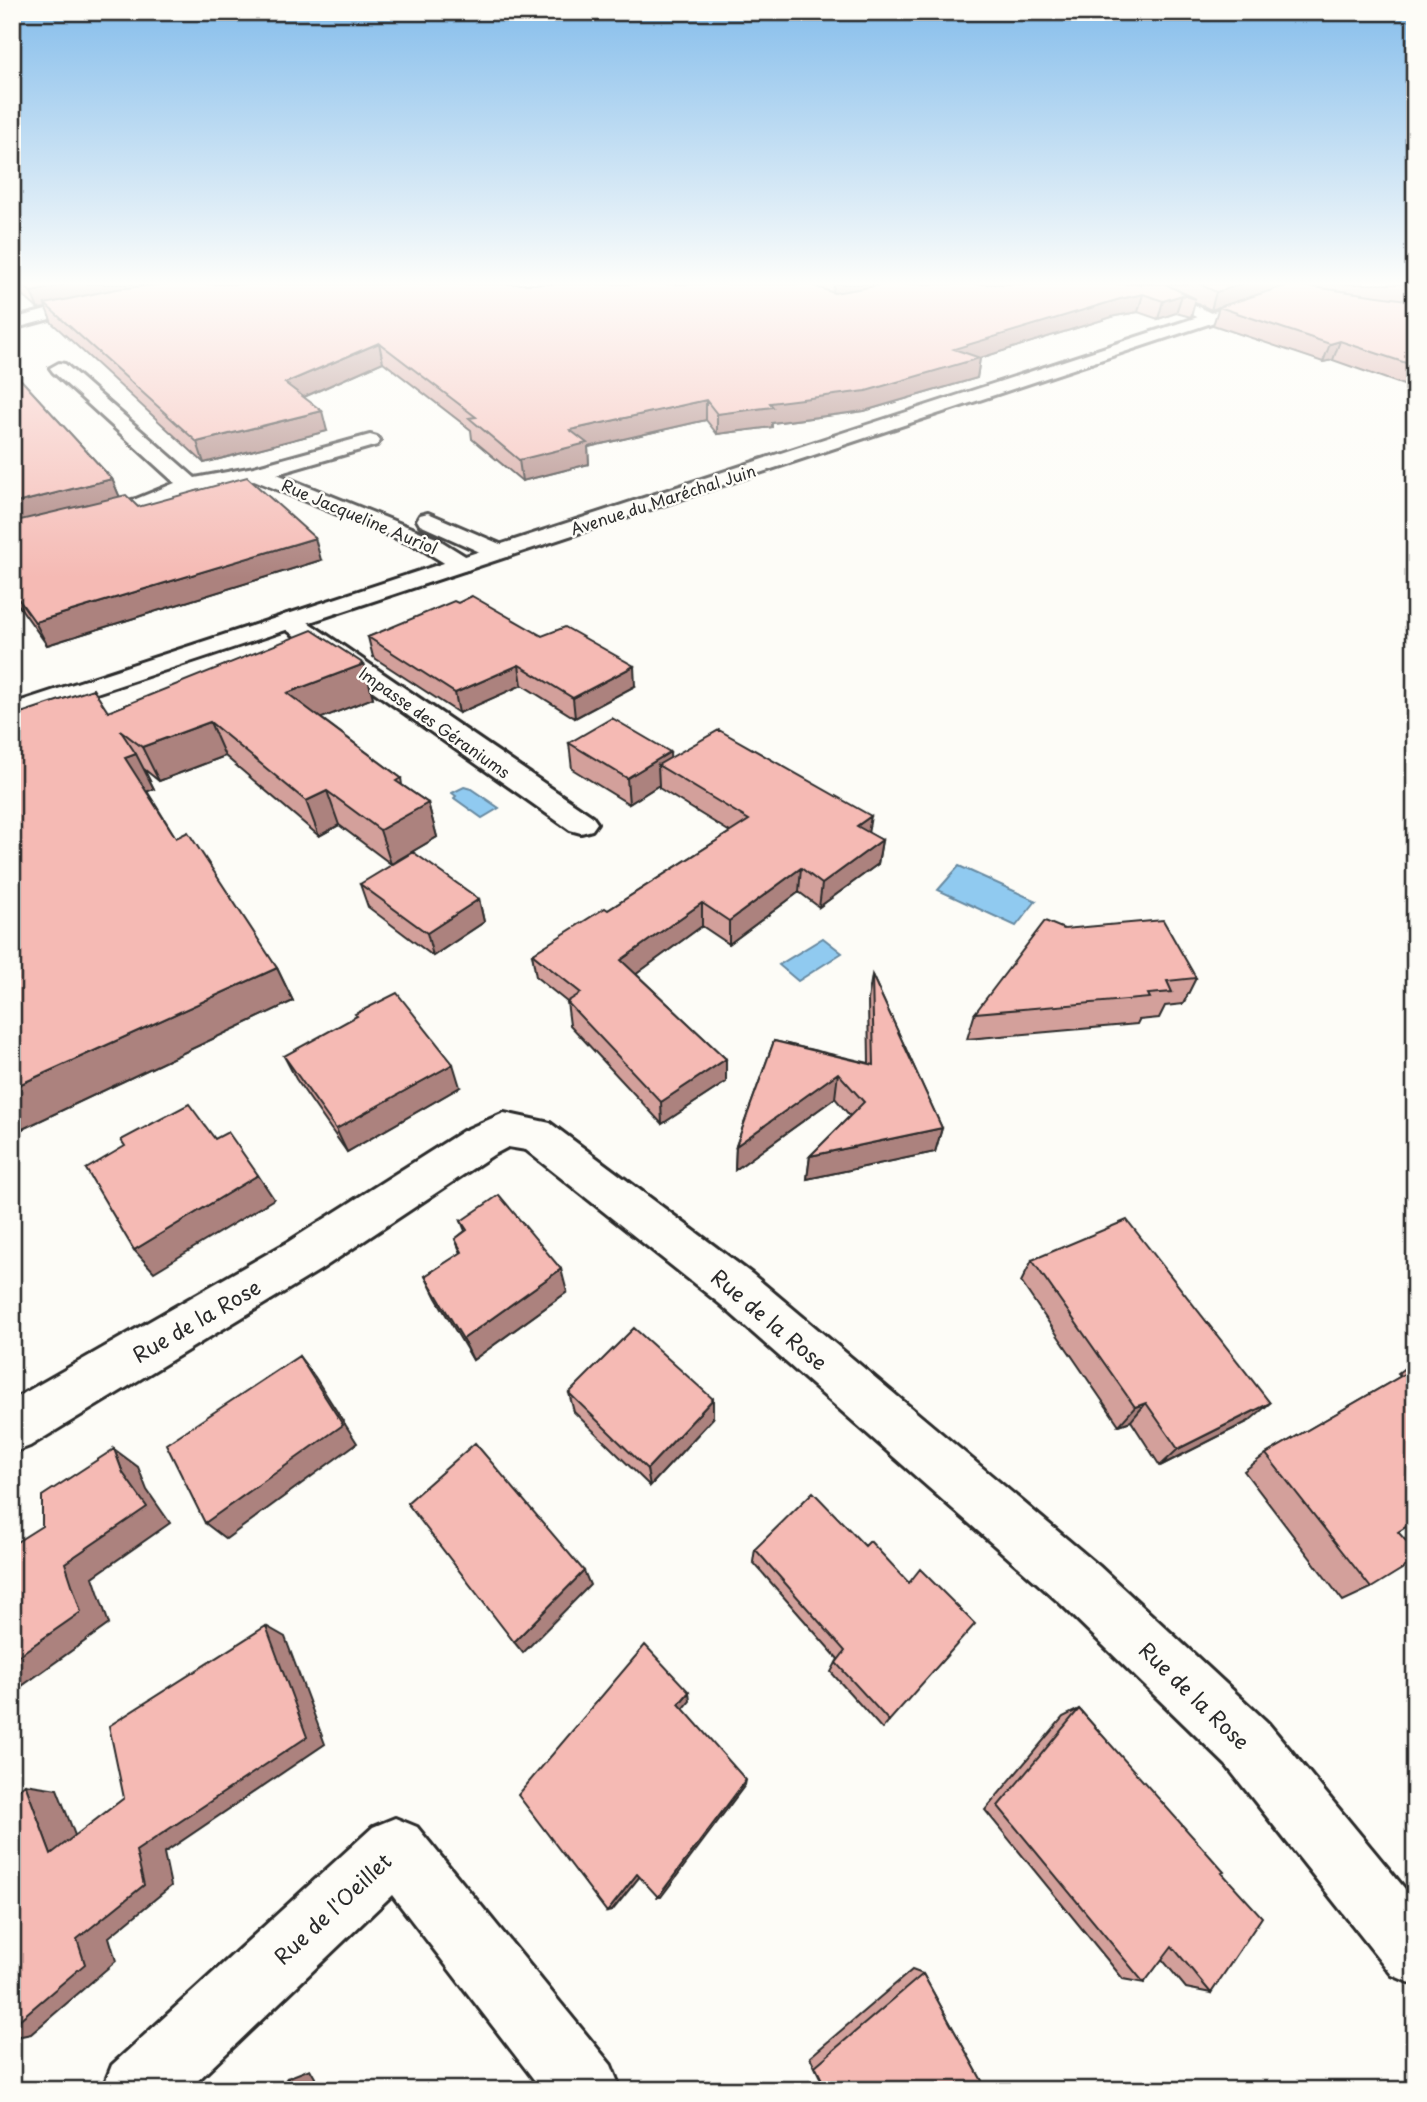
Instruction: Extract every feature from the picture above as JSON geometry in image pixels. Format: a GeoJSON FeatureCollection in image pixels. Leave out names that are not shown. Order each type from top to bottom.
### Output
{"type":"FeatureCollection","features":[{"type":"Feature","properties":{"kind":"street"},"geometry":{"type":"LineString","coordinates":[[75,382],[190,485]]}},
{"type":"Feature","properties":{"kind":"street","name":"Avenue du Maréchal Juin"},"geometry":{"type":"LineString","coordinates":[[12,713],[1017,382]]}},
{"type":"Feature","properties":{"kind":"street","name":"Rue Jacqueline Auriol"},"geometry":{"type":"LineString","coordinates":[[12,538],[144,504],[190,485],[256,473],[370,441]]}},
{"type":"Feature","properties":{"kind":"street","name":"Rue Jacqueline Auriol"},"geometry":{"type":"LineString","coordinates":[[295,462],[321,475]]}},
{"type":"Feature","properties":{"kind":"street","name":"Rue Jacqueline Auriol"},"geometry":{"type":"LineString","coordinates":[[256,473],[428,543],[462,564]]}},
{"type":"Feature","properties":{"kind":"street","name":"Rue Jacqueline Auriol"},"geometry":{"type":"LineString","coordinates":[[394,506],[499,552]]}},
{"type":"Feature","properties":{"kind":"street","name":"Impasse des Géraniums"},"geometry":{"type":"LineString","coordinates":[[290,621],[581,823]]}},
{"type":"Feature","properties":{"kind":"street","name":"Rue de la Rose"},"geometry":{"type":"LineString","coordinates":[[12,1428],[304,1256],[478,1143],[504,1130],[536,1135],[736,1289],[1080,1585],[1247,1744],[1415,1952]]}},
{"type":"Feature","properties":{"kind":"street","name":"Rue de l'Oeillet"},"geometry":{"type":"LineString","coordinates":[[137,2090],[395,1849],[586,2090]]}},
{"type":"Feature","properties":{"kind":"water"},"geometry":{"type":"Polygon","coordinates":[[[464,787],[499,808],[482,818],[454,798],[456,796],[452,793],[464,787]]]}},
{"type":"Feature","properties":{"kind":"water"},"geometry":{"type":"Polygon","coordinates":[[[959,866],[1036,901],[1016,926],[938,890],[959,866]]]}},
{"type":"Feature","properties":{"kind":"water"},"geometry":{"type":"Polygon","coordinates":[[[823,938],[842,953],[798,981],[779,965],[823,938]]]}},
{"type":"Feature","properties":{"kind":"building"},"geometry":{"type":"Polygon","coordinates":[[[12,382],[23,382],[112,479],[12,504],[12,382]]]}},
{"type":"Feature","properties":{"kind":"building"},"geometry":{"type":"Polygon","coordinates":[[[131,382],[287,382],[285,383],[322,411],[197,442],[131,382]]]}},
{"type":"Feature","properties":{"kind":"building"},"geometry":{"type":"Polygon","coordinates":[[[430,382],[897,382],[866,391],[770,403],[773,407],[717,414],[706,400],[570,430],[587,443],[519,460],[469,418],[476,417],[430,382]]]}},
{"type":"Feature","properties":{"kind":"building"},"geometry":{"type":"Polygon","coordinates":[[[247,477],[315,538],[35,622],[12,590],[12,522],[126,495],[138,507],[247,477]]]}},
{"type":"Feature","properties":{"kind":"building"},"geometry":{"type":"Polygon","coordinates":[[[472,596],[542,636],[565,627],[634,666],[573,698],[519,665],[455,693],[368,637],[472,596]]]}},
{"type":"Feature","properties":{"kind":"building"},"geometry":{"type":"Polygon","coordinates":[[[312,630],[364,664],[287,693],[401,778],[396,781],[428,803],[380,830],[327,791],[306,801],[210,722],[142,747],[120,730],[136,754],[125,758],[176,838],[188,832],[277,968],[12,1088],[12,716],[93,689],[108,712],[312,630]]]}},
{"type":"Feature","properties":{"kind":"building"},"geometry":{"type":"Polygon","coordinates":[[[612,718],[670,752],[627,778],[569,743],[612,718]]]}},
{"type":"Feature","properties":{"kind":"building"},"geometry":{"type":"Polygon","coordinates":[[[719,730],[871,816],[857,826],[882,840],[822,884],[801,868],[729,921],[702,903],[621,960],[726,1059],[661,1102],[567,1002],[581,993],[532,954],[605,908],[608,910],[749,820],[658,765],[719,730]]]}},
{"type":"Feature","properties":{"kind":"building"},"geometry":{"type":"Polygon","coordinates":[[[413,852],[479,899],[427,933],[360,884],[413,852]]]}},
{"type":"Feature","properties":{"kind":"building"},"geometry":{"type":"Polygon","coordinates":[[[1163,920],[1196,978],[1167,981],[1172,992],[1148,994],[1150,998],[975,1013],[1045,921],[1064,929],[1163,920]]]}},
{"type":"Feature","properties":{"kind":"building"},"geometry":{"type":"Polygon","coordinates":[[[872,975],[942,1128],[810,1156],[864,1102],[838,1073],[736,1146],[774,1041],[874,1065],[872,975]]]}},
{"type":"Feature","properties":{"kind":"building"},"geometry":{"type":"Polygon","coordinates":[[[397,993],[453,1064],[336,1129],[284,1056],[357,1016],[355,1014],[397,993]]]}},
{"type":"Feature","properties":{"kind":"building"},"geometry":{"type":"Polygon","coordinates":[[[189,1104],[215,1139],[228,1132],[258,1175],[134,1250],[86,1169],[125,1146],[121,1140],[189,1104]]]}},
{"type":"Feature","properties":{"kind":"building"},"geometry":{"type":"Polygon","coordinates":[[[499,1195],[561,1269],[463,1339],[425,1276],[462,1252],[455,1239],[467,1230],[461,1221],[499,1195]]]}},
{"type":"Feature","properties":{"kind":"building"},"geometry":{"type":"Polygon","coordinates":[[[1127,1220],[1270,1403],[1178,1449],[1146,1403],[1135,1407],[1032,1260],[1127,1220]]]}},
{"type":"Feature","properties":{"kind":"building"},"geometry":{"type":"Polygon","coordinates":[[[634,1328],[713,1399],[647,1469],[569,1393],[634,1328]]]}},
{"type":"Feature","properties":{"kind":"building"},"geometry":{"type":"Polygon","coordinates":[[[299,1356],[343,1425],[205,1523],[166,1444],[299,1356]]]}},
{"type":"Feature","properties":{"kind":"building"},"geometry":{"type":"Polygon","coordinates":[[[1415,1368],[1415,1521],[1398,1532],[1415,1551],[1415,1561],[1371,1588],[1266,1454],[1415,1368]]]}},
{"type":"Feature","properties":{"kind":"building"},"geometry":{"type":"Polygon","coordinates":[[[475,1443],[584,1571],[514,1642],[407,1503],[475,1443]]]}},
{"type":"Feature","properties":{"kind":"building"},"geometry":{"type":"Polygon","coordinates":[[[114,1449],[123,1473],[147,1507],[65,1563],[81,1612],[12,1660],[12,1545],[42,1526],[42,1496],[114,1449]]]}},
{"type":"Feature","properties":{"kind":"building"},"geometry":{"type":"Polygon","coordinates":[[[813,1492],[865,1546],[870,1541],[909,1583],[920,1569],[975,1624],[889,1721],[836,1663],[845,1651],[755,1549],[813,1492]]]}},
{"type":"Feature","properties":{"kind":"building"},"geometry":{"type":"Polygon","coordinates":[[[266,1626],[307,1737],[136,1851],[144,1885],[77,1939],[85,1964],[12,2026],[12,1794],[25,1784],[51,1854],[124,1798],[109,1726],[266,1626]]]}},
{"type":"Feature","properties":{"kind":"building"},"geometry":{"type":"Polygon","coordinates":[[[645,1645],[689,1692],[679,1704],[746,1780],[658,1897],[637,1874],[607,1912],[518,1795],[645,1645]]]}},
{"type":"Feature","properties":{"kind":"building"},"geometry":{"type":"Polygon","coordinates":[[[1079,1709],[1262,1917],[1211,1993],[1172,1946],[1144,1983],[998,1806],[1079,1709]]]}},
{"type":"Feature","properties":{"kind":"building"},"geometry":{"type":"Polygon","coordinates":[[[923,1974],[987,2090],[827,2090],[815,2066],[923,1974]]]}},
{"type":"Feature","properties":{"kind":"building"},"geometry":{"type":"Polygon","coordinates":[[[287,2078],[294,2090],[277,2090],[287,2078]]]}}]}
